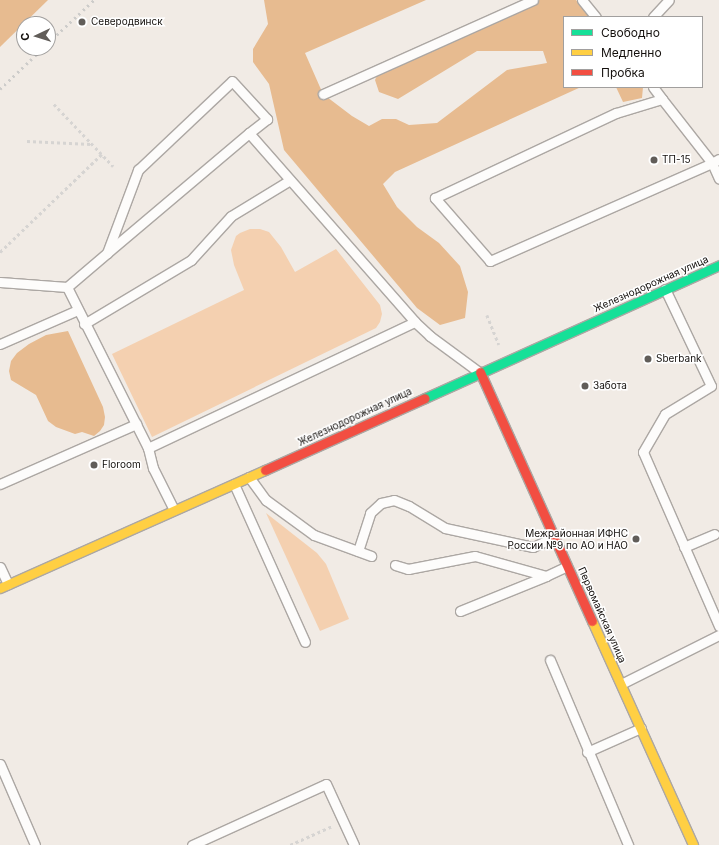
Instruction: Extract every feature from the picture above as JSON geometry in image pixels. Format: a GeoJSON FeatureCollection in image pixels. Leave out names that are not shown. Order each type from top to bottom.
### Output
{"type":"FeatureCollection","features":[{"type":"Feature","properties":{"kind":"main road","name":"Железнодорожная улица"},"geometry":{"type":"LineString","coordinates":[[4,586],[249,478],[719,265]]}},
{"type":"Feature","properties":{"kind":"main road","name":"Первомайская улица"},"geometry":{"type":"LineString","coordinates":[[480,372],[693,845]]}},
{"type":"Feature","properties":{"kind":"lane"},"geometry":{"type":"LineString","coordinates":[[323,94],[533,0]]}},
{"type":"Feature","properties":{"kind":"lane"},"geometry":{"type":"LineString","coordinates":[[582,0],[595,16]]}},
{"type":"Feature","properties":{"kind":"lane"},"geometry":{"type":"LineString","coordinates":[[654,16],[669,0]]}},
{"type":"Feature","properties":{"kind":"lane"},"geometry":{"type":"LineString","coordinates":[[0,282],[67,286],[107,253],[249,133],[267,119],[232,81],[138,170],[107,253]]}},
{"type":"Feature","properties":{"kind":"lane"},"geometry":{"type":"LineString","coordinates":[[654,88],[715,161],[719,179]]}},
{"type":"Feature","properties":{"kind":"lane"},"geometry":{"type":"LineString","coordinates":[[662,99],[616,113],[435,198],[490,261],[715,161]]}},
{"type":"Feature","properties":{"kind":"lane"},"geometry":{"type":"LineString","coordinates":[[249,133],[415,322],[430,336],[480,372]]}},
{"type":"Feature","properties":{"kind":"lane"},"geometry":{"type":"LineString","coordinates":[[84,324],[191,260],[231,216],[290,180]]}},
{"type":"Feature","properties":{"kind":"lane"},"geometry":{"type":"LineString","coordinates":[[67,286],[84,324],[148,448],[153,468],[174,510]]}},
{"type":"Feature","properties":{"kind":"lane"},"geometry":{"type":"LineString","coordinates":[[665,289],[716,385],[665,414],[643,452],[719,626]]}},
{"type":"Feature","properties":{"kind":"lane"},"geometry":{"type":"LineString","coordinates":[[0,344],[78,310]]}},
{"type":"Feature","properties":{"kind":"lane"},"geometry":{"type":"LineString","coordinates":[[148,448],[415,322]]}},
{"type":"Feature","properties":{"kind":"lane"},"geometry":{"type":"LineString","coordinates":[[0,484],[136,424]]}},
{"type":"Feature","properties":{"kind":"lane"},"geometry":{"type":"LineString","coordinates":[[249,478],[266,500],[314,535],[372,556]]}},
{"type":"Feature","properties":{"kind":"lane"},"geometry":{"type":"LineString","coordinates":[[234,484],[305,642]]}},
{"type":"Feature","properties":{"kind":"lane"},"geometry":{"type":"LineString","coordinates":[[358,551],[370,513],[380,503],[394,500],[409,506],[445,528],[533,547],[554,537]]}},
{"type":"Feature","properties":{"kind":"lane"},"geometry":{"type":"LineString","coordinates":[[684,547],[714,534]]}},
{"type":"Feature","properties":{"kind":"lane"},"geometry":{"type":"LineString","coordinates":[[395,565],[408,569],[475,556],[546,576]]}},
{"type":"Feature","properties":{"kind":"lane"},"geometry":{"type":"LineString","coordinates":[[460,611],[567,566]]}},
{"type":"Feature","properties":{"kind":"lane"},"geometry":{"type":"LineString","coordinates":[[0,567],[4,586]]}},
{"type":"Feature","properties":{"kind":"lane"},"geometry":{"type":"LineString","coordinates":[[621,684],[719,635]]}},
{"type":"Feature","properties":{"kind":"lane"},"geometry":{"type":"LineString","coordinates":[[550,660],[587,752],[628,845]]}},
{"type":"Feature","properties":{"kind":"lane"},"geometry":{"type":"LineString","coordinates":[[587,752],[641,728]]}},
{"type":"Feature","properties":{"kind":"lane"},"geometry":{"type":"LineString","coordinates":[[0,764],[35,845]]}},
{"type":"Feature","properties":{"kind":"lane"},"geometry":{"type":"LineString","coordinates":[[192,845],[326,784],[354,845]]}},
{"type":"Feature","properties":{"kind":"path"},"geometry":{"type":"LineString","coordinates":[[54,104],[113,166]]}},
{"type":"Feature","properties":{"kind":"path"},"geometry":{"type":"LineString","coordinates":[[27,141],[92,144]]}},
{"type":"Feature","properties":{"kind":"path"},"geometry":{"type":"LineString","coordinates":[[0,252],[102,154]]}},
{"type":"Feature","properties":{"kind":"path"},"geometry":{"type":"LineString","coordinates":[[487,315],[500,346]]}},
{"type":"Feature","properties":{"kind":"path"},"geometry":{"type":"LineString","coordinates":[[290,845],[343,821]]}},
{"type":"Feature","properties":{"kind":"shaded area"},"geometry":{"type":"Polygon","coordinates":[[[0,0],[48,0],[32,16],[16,16],[16,31],[0,47],[0,0]]]}},
{"type":"Feature","properties":{"kind":"shaded area"},"geometry":{"type":"Polygon","coordinates":[[[264,0],[426,0],[305,53],[323,94],[352,116],[369,126],[382,119],[396,119],[409,125],[437,123],[507,70],[547,63],[543,51],[477,51],[398,99],[379,92],[375,80],[381,67],[535,0],[576,0],[589,16],[563,16],[563,88],[579,88],[395,172],[383,184],[397,207],[417,227],[439,243],[460,266],[468,292],[465,318],[440,325],[417,308],[284,150],[269,84],[253,62],[253,49],[268,24],[264,0]]]}},
{"type":"Feature","properties":{"kind":"shaded area"},"geometry":{"type":"Polygon","coordinates":[[[616,88],[643,88],[642,98],[623,102],[616,88]]]}},
{"type":"Feature","properties":{"kind":"shaded area"},"geometry":{"type":"Polygon","coordinates":[[[250,229],[260,229],[269,232],[281,247],[295,272],[336,249],[380,305],[382,314],[380,322],[376,328],[152,437],[112,354],[244,290],[234,265],[231,250],[236,236],[250,229]]]}},
{"type":"Feature","properties":{"kind":"shaded area"},"geometry":{"type":"Polygon","coordinates":[[[68,331],[103,407],[105,417],[104,425],[94,436],[82,432],[75,434],[56,427],[48,421],[36,395],[11,380],[9,371],[11,361],[17,353],[29,344],[46,335],[68,331]]]}},
{"type":"Feature","properties":{"kind":"shaded area"},"geometry":{"type":"Polygon","coordinates":[[[266,513],[317,553],[326,564],[349,619],[320,631],[266,513]]]}},
{"type":"Feature","properties":{"kind":"railway"},"geometry":{"type":"LineString","coordinates":[[56,36],[94,0]]}},
{"type":"Feature","properties":{"kind":"railway"},"geometry":{"type":"LineString","coordinates":[[0,89],[35,56]]}},
{"type":"Feature","properties":{"kind":"traffic: fast"},"geometry":{"type":"LineString","coordinates":[[425,398],[719,265]]}},
{"type":"Feature","properties":{"kind":"traffic: slow"},"geometry":{"type":"LineString","coordinates":[[0,588],[265,470]]}},
{"type":"Feature","properties":{"kind":"traffic: slow"},"geometry":{"type":"LineString","coordinates":[[592,621],[693,845]]}},
{"type":"Feature","properties":{"kind":"traffic: jam"},"geometry":{"type":"LineString","coordinates":[[480,372],[592,621]]}},
{"type":"Feature","properties":{"kind":"traffic: jam"},"geometry":{"type":"LineString","coordinates":[[265,470],[425,398]]}},
{"type":"Feature","properties":{"kind":"place","name":"Северодвинск"},"geometry":{"type":"Point","coordinates":[82,22]}},
{"type":"Feature","properties":{"kind":"place","name":"ТП-15"},"geometry":{"type":"Point","coordinates":[654,160]}},
{"type":"Feature","properties":{"kind":"place","name":"Sberbank"},"geometry":{"type":"Point","coordinates":[648,359]}},
{"type":"Feature","properties":{"kind":"place","name":"Забота"},"geometry":{"type":"Point","coordinates":[585,386]}},
{"type":"Feature","properties":{"kind":"place","name":"Floroom"},"geometry":{"type":"Point","coordinates":[94,465]}},
{"type":"Feature","properties":{"kind":"place","name":"Межрайонная ИФНС России №9 по АО и НАО"},"geometry":{"type":"Point","coordinates":[636,539]}}]}
